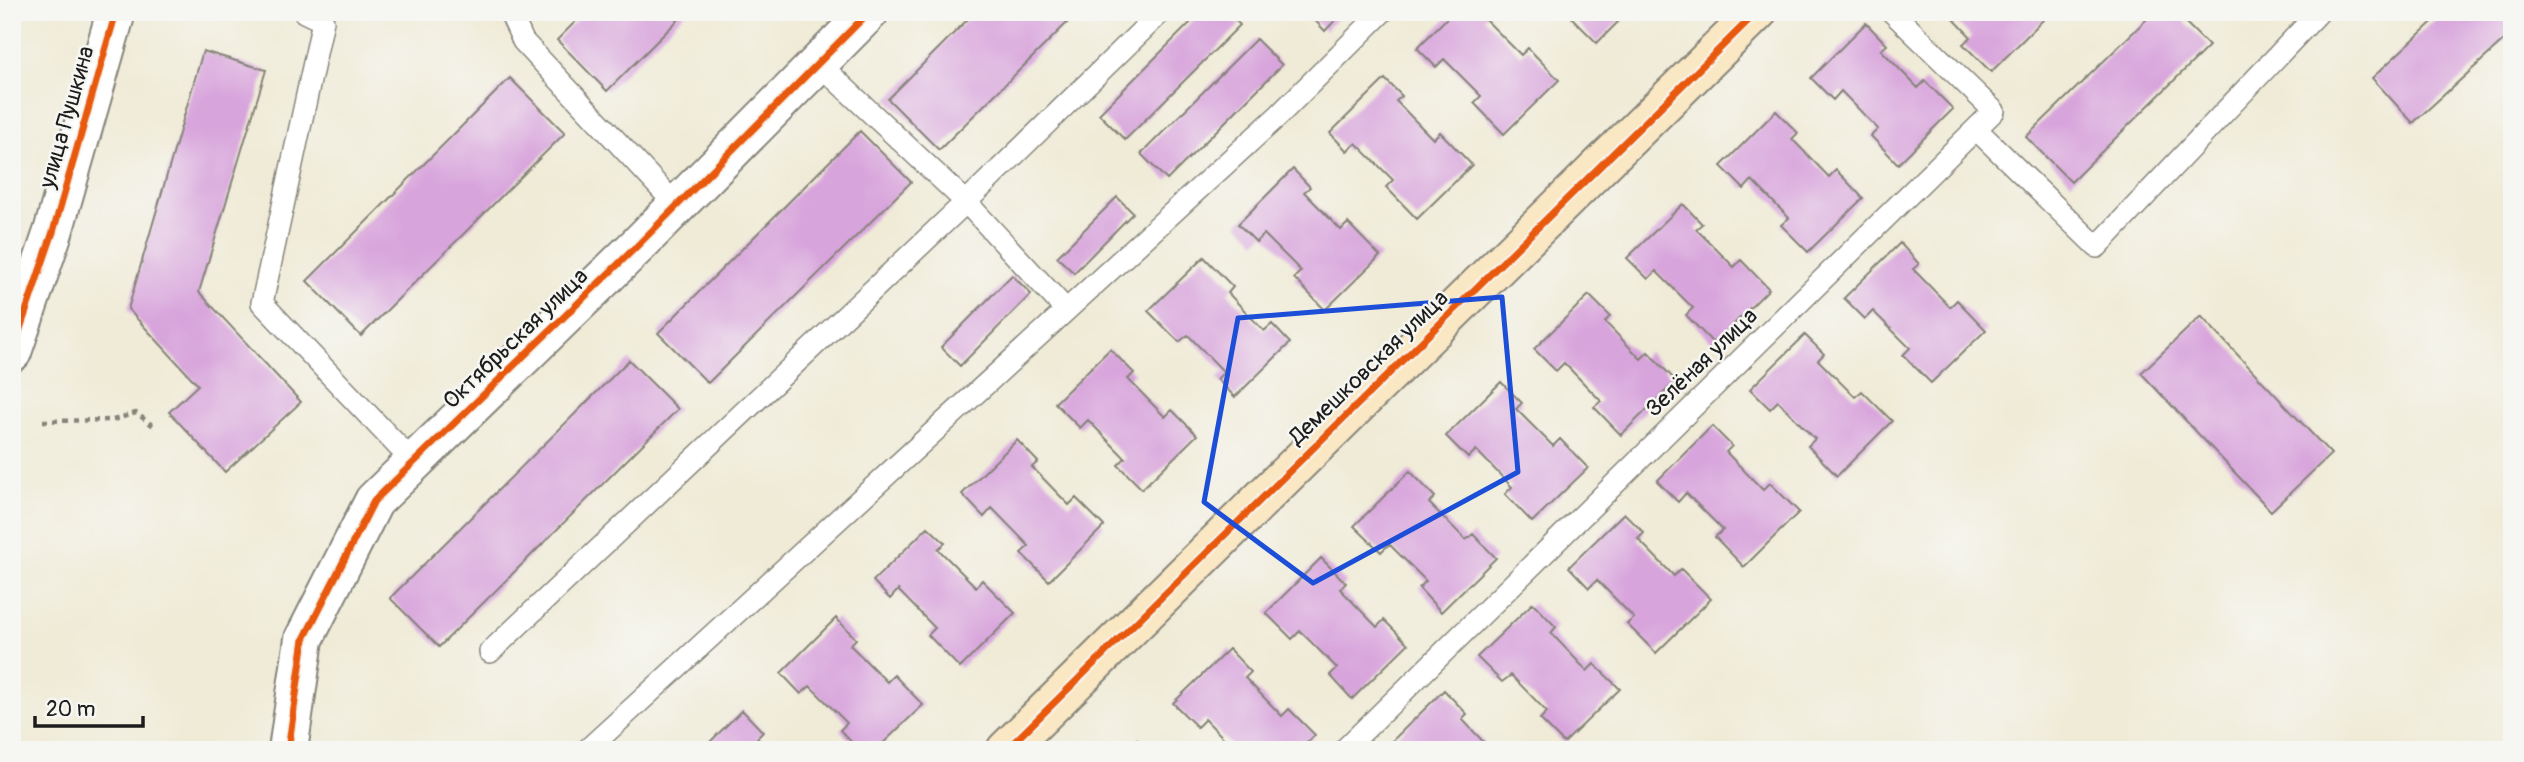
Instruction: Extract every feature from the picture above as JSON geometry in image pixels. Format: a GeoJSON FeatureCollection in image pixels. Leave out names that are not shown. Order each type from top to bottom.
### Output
{"type":"FeatureCollection","features":[{"type":"Feature","properties":{"kind":"street","name":"улица Пушкина"},"geometry":{"type":"LineString","coordinates":[[12,352],[52,232],[116,12]]}},
{"type":"Feature","properties":{"kind":"street","name":"Октябрьская улица"},"geometry":{"type":"LineString","coordinates":[[288,750],[304,639],[374,500],[677,206],[869,12]]}},
{"type":"Feature","properties":{"kind":"street","name":"Демешковская улица"},"geometry":{"type":"LineString","coordinates":[[1006,750],[1757,12]]}},
{"type":"Feature","properties":{"kind":"lane"},"geometry":{"type":"LineString","coordinates":[[510,12],[523,41],[677,206]]}},
{"type":"Feature","properties":{"kind":"lane"},"geometry":{"type":"LineString","coordinates":[[490,652],[966,202],[1161,12]]}},
{"type":"Feature","properties":{"kind":"lane"},"geometry":{"type":"LineString","coordinates":[[587,750],[1279,115],[1382,12]]}},
{"type":"Feature","properties":{"kind":"lane","name":"Зелёная улица"},"geometry":{"type":"LineString","coordinates":[[1344,750],[1994,111],[1892,12]]}},
{"type":"Feature","properties":{"kind":"lane"},"geometry":{"type":"LineString","coordinates":[[1976,129],[2097,247],[2319,12]]}},
{"type":"Feature","properties":{"kind":"lane"},"geometry":{"type":"LineString","coordinates":[[322,15],[262,303],[414,463]]}},
{"type":"Feature","properties":{"kind":"lane"},"geometry":{"type":"LineString","coordinates":[[818,64],[966,202],[1066,310]]}},
{"type":"Feature","properties":{"kind":"path"},"geometry":{"type":"LineString","coordinates":[[43,421],[113,420],[136,413],[156,428]]}},
{"type":"Feature","properties":{"kind":"highlighted area"},"geometry":{"type":"Polygon","coordinates":[[[1502,297],[1518,472],[1313,583],[1204,502],[1238,318],[1502,297]]]}},
{"type":"Feature","properties":{"kind":"building"},"geometry":{"type":"Polygon","coordinates":[[[585,12],[686,12],[607,91],[557,40],[585,12]]]}},
{"type":"Feature","properties":{"kind":"building"},"geometry":{"type":"Polygon","coordinates":[[[975,12],[1078,12],[939,150],[888,99],[975,12]]]}},
{"type":"Feature","properties":{"kind":"building"},"geometry":{"type":"Polygon","coordinates":[[[1201,12],[1227,12],[1240,25],[1125,140],[1099,114],[1201,12]]]}},
{"type":"Feature","properties":{"kind":"building"},"geometry":{"type":"Polygon","coordinates":[[[1307,12],[1343,12],[1325,31],[1307,12]]]}},
{"type":"Feature","properties":{"kind":"building"},"geometry":{"type":"Polygon","coordinates":[[[1453,12],[1490,12],[1484,18],[1521,55],[1528,48],[1559,80],[1504,134],[1474,103],[1481,96],[1444,59],[1436,67],[1417,48],[1453,12]]]}},
{"type":"Feature","properties":{"kind":"building"},"geometry":{"type":"Polygon","coordinates":[[[1577,12],[1628,12],[1597,43],[1572,18],[1577,12]]]}},
{"type":"Feature","properties":{"kind":"building"},"geometry":{"type":"Polygon","coordinates":[[[1947,12],[2041,12],[2046,17],[1991,72],[1963,44],[1971,37],[1947,12]]]}},
{"type":"Feature","properties":{"kind":"building"},"geometry":{"type":"Polygon","coordinates":[[[2154,12],[2175,12],[2209,46],[2071,182],[2026,137],[2154,12]]]}},
{"type":"Feature","properties":{"kind":"building"},"geometry":{"type":"Polygon","coordinates":[[[2443,12],[2512,12],[2512,33],[2413,123],[2372,78],[2443,12]]]}},
{"type":"Feature","properties":{"kind":"building"},"geometry":{"type":"Polygon","coordinates":[[[1866,23],[1887,45],[1881,50],[1918,88],[1925,81],[1953,109],[1898,164],[1871,136],[1878,129],[1841,91],[1833,100],[1811,78],[1866,23]]]}},
{"type":"Feature","properties":{"kind":"building"},"geometry":{"type":"Polygon","coordinates":[[[1256,39],[1282,65],[1167,180],[1141,154],[1256,39]]]}},
{"type":"Feature","properties":{"kind":"building"},"geometry":{"type":"Polygon","coordinates":[[[203,51],[266,70],[199,292],[301,402],[225,472],[169,412],[198,385],[128,309],[203,51]]]}},
{"type":"Feature","properties":{"kind":"building"},"geometry":{"type":"Polygon","coordinates":[[[510,78],[565,133],[361,336],[307,281],[510,78]]]}},
{"type":"Feature","properties":{"kind":"building"},"geometry":{"type":"Polygon","coordinates":[[[1385,79],[1402,96],[1396,101],[1433,139],[1440,132],[1472,165],[1417,219],[1386,187],[1393,180],[1356,143],[1347,151],[1330,133],[1385,79]]]}},
{"type":"Feature","properties":{"kind":"building"},"geometry":{"type":"Polygon","coordinates":[[[1776,111],[1798,133],[1792,139],[1829,177],[1836,170],[1863,198],[1808,252],[1781,225],[1789,218],[1752,180],[1744,189],[1721,166],[1776,111]]]}},
{"type":"Feature","properties":{"kind":"building"},"geometry":{"type":"Polygon","coordinates":[[[860,131],[911,182],[708,383],[658,333],[860,131]]]}},
{"type":"Feature","properties":{"kind":"building"},"geometry":{"type":"Polygon","coordinates":[[[1293,169],[1310,187],[1304,192],[1341,230],[1348,223],[1380,256],[1325,310],[1294,278],[1301,271],[1264,234],[1256,242],[1238,224],[1293,169]]]}},
{"type":"Feature","properties":{"kind":"building"},"geometry":{"type":"Polygon","coordinates":[[[1117,197],[1133,213],[1074,273],[1057,257],[1117,197]]]}},
{"type":"Feature","properties":{"kind":"building"},"geometry":{"type":"Polygon","coordinates":[[[1683,204],[1702,224],[1696,229],[1734,267],[1741,260],[1769,289],[1714,344],[1686,315],[1693,308],[1656,271],[1648,279],[1627,258],[1683,204]]]}},
{"type":"Feature","properties":{"kind":"building"},"geometry":{"type":"Polygon","coordinates":[[[1900,243],[1919,264],[1913,269],[1950,307],[1957,300],[1986,330],[1931,383],[1903,355],[1910,348],[1873,311],[1865,319],[1844,298],[1900,243]]]}},
{"type":"Feature","properties":{"kind":"building"},"geometry":{"type":"Polygon","coordinates":[[[1204,257],[1233,287],[1228,293],[1264,331],[1272,324],[1290,343],[1235,397],[1217,379],[1224,372],[1188,335],[1179,342],[1148,311],[1204,257]]]}},
{"type":"Feature","properties":{"kind":"building"},"geometry":{"type":"Polygon","coordinates":[[[1012,275],[1031,294],[960,366],[941,347],[1012,275]]]}},
{"type":"Feature","properties":{"kind":"building"},"geometry":{"type":"Polygon","coordinates":[[[1589,295],[1610,316],[1605,322],[1641,359],[1648,352],[1676,381],[1621,435],[1594,407],[1601,401],[1564,363],[1556,371],[1534,349],[1589,295]]]}},
{"type":"Feature","properties":{"kind":"building"},"geometry":{"type":"Polygon","coordinates":[[[2201,316],[2331,454],[2271,511],[2141,373],[2201,316]]]}},
{"type":"Feature","properties":{"kind":"building"},"geometry":{"type":"Polygon","coordinates":[[[1805,335],[1824,354],[1818,360],[1855,397],[1862,391],[1892,421],[1837,476],[1808,446],[1815,439],[1778,401],[1770,409],[1750,389],[1805,335]]]}},
{"type":"Feature","properties":{"kind":"building"},"geometry":{"type":"Polygon","coordinates":[[[1110,349],[1134,373],[1128,379],[1165,417],[1172,410],[1197,435],[1142,489],[1118,465],[1125,458],[1088,420],[1080,428],[1055,403],[1110,349]]]}},
{"type":"Feature","properties":{"kind":"building"},"geometry":{"type":"Polygon","coordinates":[[[629,360],[678,409],[439,647],[390,598],[629,360]]]}},
{"type":"Feature","properties":{"kind":"building"},"geometry":{"type":"Polygon","coordinates":[[[1501,382],[1522,403],[1516,409],[1553,446],[1560,439],[1588,468],[1532,522],[1505,494],[1512,487],[1476,450],[1468,458],[1446,436],[1501,382]]]}},
{"type":"Feature","properties":{"kind":"building"},"geometry":{"type":"Polygon","coordinates":[[[1712,426],[1732,446],[1726,452],[1763,490],[1770,483],[1799,512],[1744,567],[1715,537],[1723,530],[1686,493],[1678,502],[1657,481],[1712,426]]]}},
{"type":"Feature","properties":{"kind":"building"},"geometry":{"type":"Polygon","coordinates":[[[1017,440],[1038,462],[1032,467],[1069,505],[1076,498],[1104,526],[1049,581],[1021,553],[1029,546],[992,508],[984,517],[962,494],[1017,440]]]}},
{"type":"Feature","properties":{"kind":"building"},"geometry":{"type":"Polygon","coordinates":[[[1410,471],[1435,497],[1429,503],[1466,540],[1473,534],[1496,558],[1441,612],[1419,588],[1426,581],[1389,544],[1381,552],[1354,526],[1410,471]]]}},
{"type":"Feature","properties":{"kind":"building"},"geometry":{"type":"Polygon","coordinates":[[[1624,513],[1644,533],[1638,539],[1674,576],[1681,569],[1711,599],[1656,653],[1627,624],[1634,618],[1597,580],[1589,588],[1569,567],[1624,513]]]}},
{"type":"Feature","properties":{"kind":"building"},"geometry":{"type":"Polygon","coordinates":[[[928,527],[945,543],[938,549],[976,587],[982,580],[1015,613],[960,668],[928,635],[935,628],[898,590],[890,599],[873,581],[928,527]]]}},
{"type":"Feature","properties":{"kind":"building"},"geometry":{"type":"Polygon","coordinates":[[[1321,558],[1346,583],[1340,589],[1377,627],[1384,620],[1408,644],[1352,699],[1330,675],[1337,668],[1300,631],[1292,639],[1266,613],[1321,558]]]}},
{"type":"Feature","properties":{"kind":"building"},"geometry":{"type":"Polygon","coordinates":[[[1533,603],[1556,627],[1551,633],[1587,671],[1594,664],[1620,689],[1564,743],[1540,719],[1547,712],[1511,675],[1502,682],[1477,657],[1533,603]]]}},
{"type":"Feature","properties":{"kind":"building"},"geometry":{"type":"Polygon","coordinates":[[[836,618],[856,639],[850,645],[887,682],[894,675],[923,705],[876,750],[859,750],[840,730],[847,723],[810,686],[801,694],[781,673],[836,618]]]}},
{"type":"Feature","properties":{"kind":"building"},"geometry":{"type":"Polygon","coordinates":[[[1229,649],[1251,672],[1245,678],[1282,716],[1289,709],[1315,735],[1300,750],[1235,750],[1205,719],[1197,727],[1173,703],[1229,649]]]}},
{"type":"Feature","properties":{"kind":"building"},"geometry":{"type":"Polygon","coordinates":[[[1444,690],[1467,714],[1462,719],[1491,750],[1394,750],[1389,744],[1444,690]]]}},
{"type":"Feature","properties":{"kind":"building"},"geometry":{"type":"Polygon","coordinates":[[[742,710],[763,732],[757,738],[769,750],[702,750],[742,710]]]}},
{"type":"Feature","properties":{"kind":"building"},"geometry":{"type":"Polygon","coordinates":[[[1137,739],[1148,750],[1126,750],[1137,739]]]}},
{"type":"Feature","properties":{"kind":"cycle path"},"geometry":{"type":"LineString","coordinates":[[12,352],[53,232],[116,12]]}},
{"type":"Feature","properties":{"kind":"cycle path"},"geometry":{"type":"LineString","coordinates":[[288,750],[304,639],[374,501],[637,246],[869,12]]}},
{"type":"Feature","properties":{"kind":"cycle path"},"geometry":{"type":"LineString","coordinates":[[1006,750],[1757,12]]}}]}
